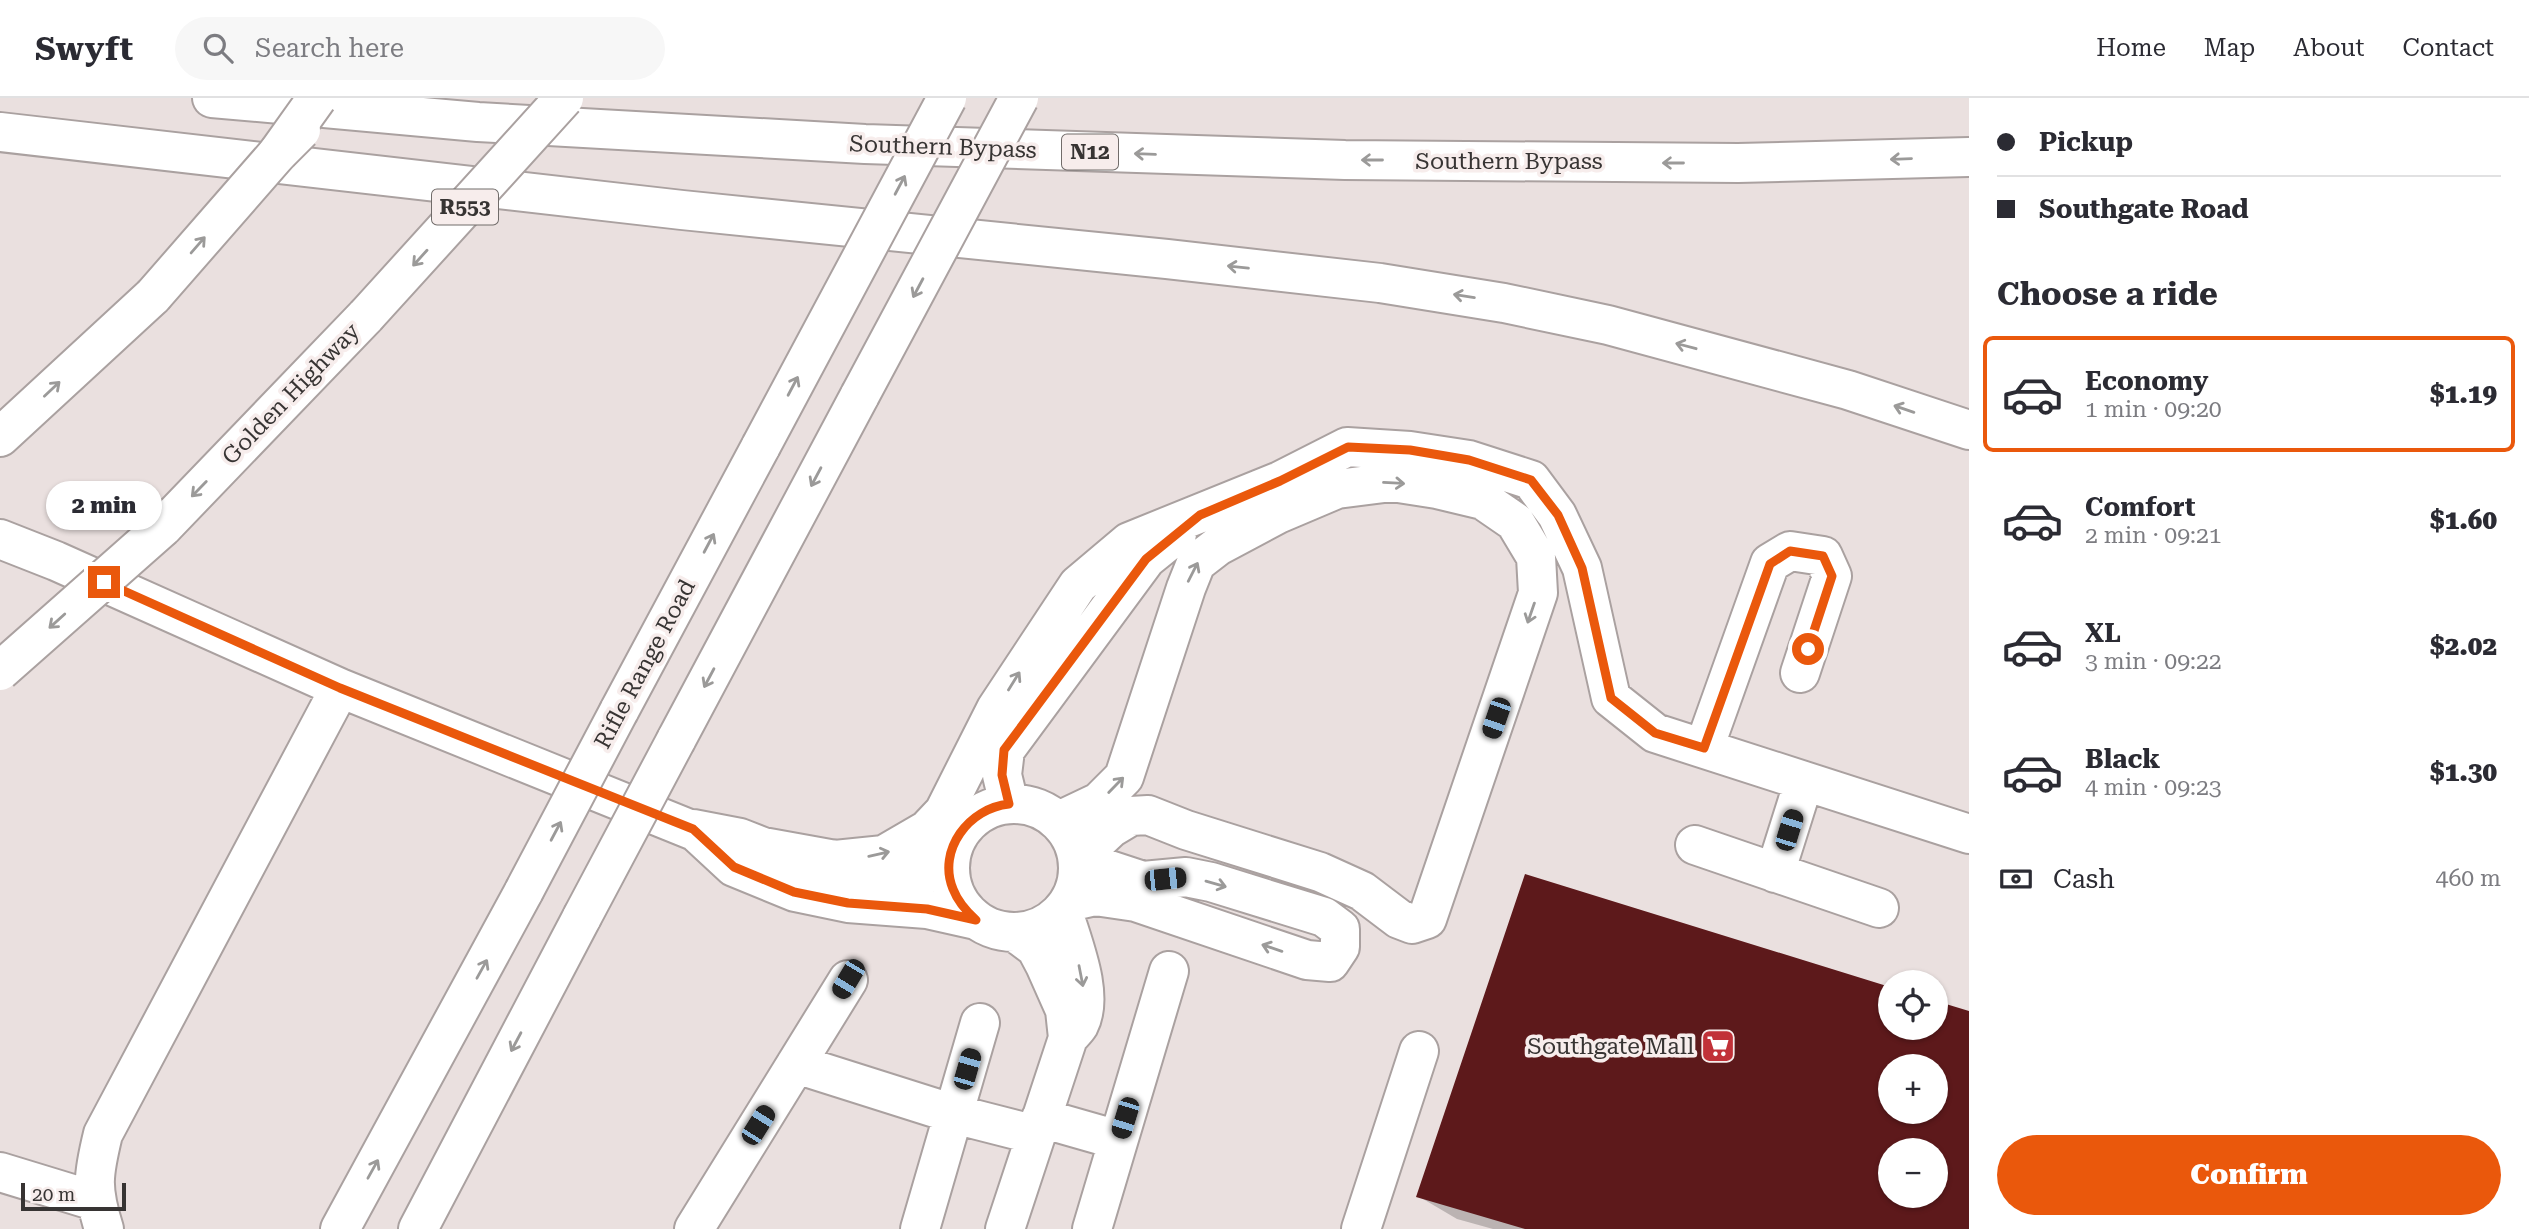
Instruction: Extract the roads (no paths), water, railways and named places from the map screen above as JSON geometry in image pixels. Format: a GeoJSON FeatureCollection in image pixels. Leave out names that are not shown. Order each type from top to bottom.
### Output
{"type":"FeatureCollection","features":[{"type":"Feature","properties":{"kind":"main road","name":"Southern Bypass"},"geometry":{"type":"LineString","coordinates":[[212,98],[478,122],[893,145],[1345,160],[1738,163],[1969,157]]}},
{"type":"Feature","properties":{"kind":"main road"},"geometry":{"type":"LineString","coordinates":[[277,154],[317,98]]}},
{"type":"Feature","properties":{"kind":"main road"},"geometry":{"type":"LineString","coordinates":[[1,436],[153,296],[277,154],[333,98]]}},
{"type":"Feature","properties":{"kind":"main road","name":"Golden Highway"},"geometry":{"type":"LineString","coordinates":[[0,671],[163,527],[366,317],[564,98]]}},
{"type":"Feature","properties":{"kind":"main road","name":"Rifle Range Road"},"geometry":{"type":"LineString","coordinates":[[340,1229],[524,891],[947,98]]}},
{"type":"Feature","properties":{"kind":"main road"},"geometry":{"type":"LineString","coordinates":[[418,1229],[1018,98]]}},
{"type":"Feature","properties":{"kind":"main road"},"geometry":{"type":"LineString","coordinates":[[0,132],[682,210],[1167,258],[1380,283],[1504,303],[1608,325],[1848,390],[1969,430]]}},
{"type":"Feature","properties":{"kind":"main road"},"geometry":{"type":"LineString","coordinates":[[976,920],[961,906],[952,887],[949,867],[971,819],[996,709],[1078,584],[1129,542],[1280,481],[1348,447],[1410,450],[1469,460],[1531,480],[1558,515],[1582,568],[1611,698],[1655,733],[1969,834]]}},
{"type":"Feature","properties":{"kind":"main road"},"geometry":{"type":"LineString","coordinates":[[1005,1229],[1068,1038],[1079,1025],[1085,1003],[1082,975],[1066,907],[1077,882],[1071,844],[1099,802],[1124,777],[1185,588],[1196,564],[1218,546],[1278,514],[1338,489],[1392,482],[1483,500],[1515,523],[1536,557],[1538,593],[1427,919],[1412,924],[1399,919],[1362,891],[1320,872],[1185,830],[1147,815],[1131,816],[1111,828],[1094,844],[1071,844]]}},
{"type":"Feature","properties":{"kind":"main road"},"geometry":{"type":"LineString","coordinates":[[0,539],[56,561],[340,688],[693,829],[743,852],[801,872],[876,885],[931,872],[1002,775],[1004,750],[1146,559],[1200,515]]}},
{"type":"Feature","properties":{"kind":"main road"},"geometry":{"type":"LineString","coordinates":[[1704,748],[1770,564],[1790,551],[1823,556],[1832,576],[1800,673]]}},
{"type":"Feature","properties":{"kind":"main road"},"geometry":{"type":"LineString","coordinates":[[99,1215],[94,1170],[103,1134],[340,688]]}},
{"type":"Feature","properties":{"kind":"main road"},"geometry":{"type":"LineString","coordinates":[[1775,873],[1804,781]]}},
{"type":"Feature","properties":{"kind":"main road"},"geometry":{"type":"LineString","coordinates":[[693,829],[734,867],[794,892],[848,903],[927,909],[976,920],[995,930],[1016,933],[1036,929],[1066,907],[1095,896],[1136,902],[1307,960],[1329,962],[1340,947],[1340,929],[1324,918],[1211,882],[1186,877],[1143,881],[1071,844],[1040,809],[1019,803],[971,819]]}},
{"type":"Feature","properties":{"kind":"main road"},"geometry":{"type":"LineString","coordinates":[[1695,845],[1879,908]]}},
{"type":"Feature","properties":{"kind":"main road"},"geometry":{"type":"LineString","coordinates":[[1016,933],[1036,948],[1040,956],[1065,1010],[1068,1038]]}},
{"type":"Feature","properties":{"kind":"main road"},"geometry":{"type":"LineString","coordinates":[[1092,1229],[1169,971]]}},
{"type":"Feature","properties":{"kind":"main road"},"geometry":{"type":"LineString","coordinates":[[694,1229],[848,979]]}},
{"type":"Feature","properties":{"kind":"main road"},"geometry":{"type":"LineString","coordinates":[[920,1229],[980,1023]]}},
{"type":"Feature","properties":{"kind":"main road"},"geometry":{"type":"LineString","coordinates":[[1361,1229],[1419,1051]]}},
{"type":"Feature","properties":{"kind":"main road"},"geometry":{"type":"LineString","coordinates":[[796,1064],[954,1114],[1118,1140]]}},
{"type":"Feature","properties":{"kind":"main road"},"geometry":{"type":"LineString","coordinates":[[0,1171],[99,1215]]}},
{"type":"Feature","properties":{"kind":"place","name":"Southgate Mall"},"geometry":{"type":"Point","coordinates":[1718,1046]}}]}
